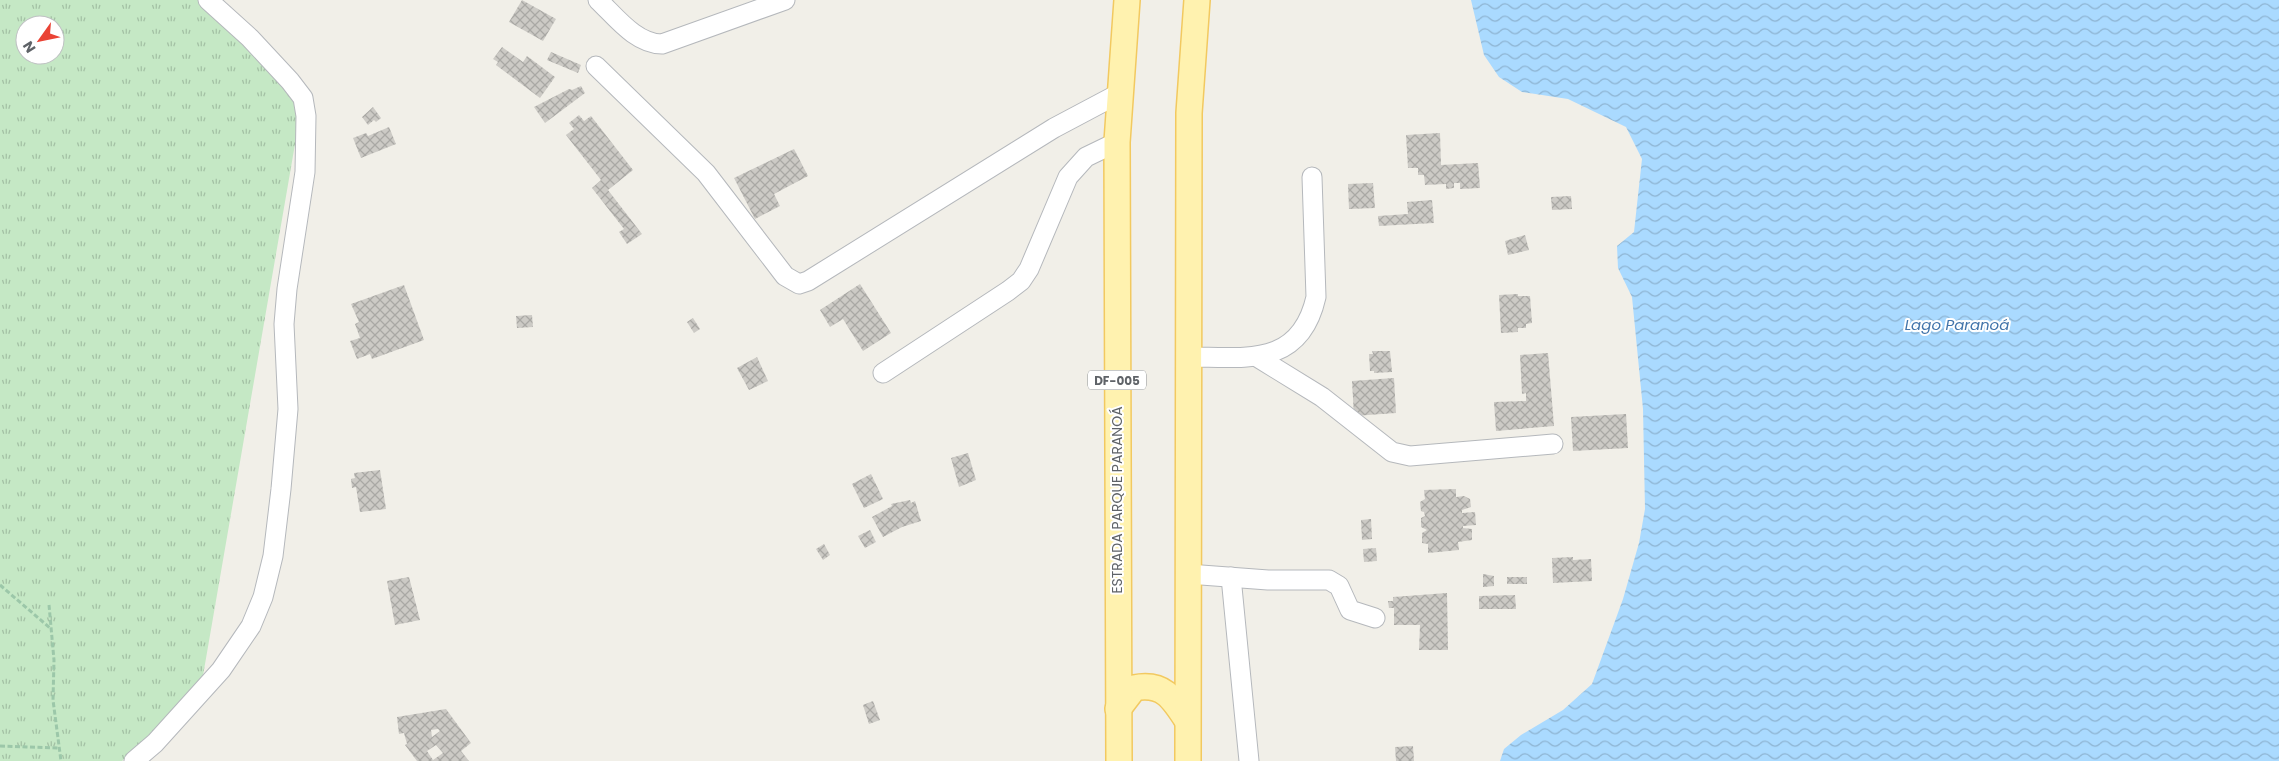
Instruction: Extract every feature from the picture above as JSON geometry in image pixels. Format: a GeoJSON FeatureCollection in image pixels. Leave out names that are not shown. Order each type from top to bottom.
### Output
{"type":"FeatureCollection","features":[{"type":"Feature","properties":{"kind":"main road","name":"ESTRADA PARQUE PARANOÁ"},"geometry":{"type":"LineString","coordinates":[[1119,761],[1117,142],[1127,0]]}},
{"type":"Feature","properties":{"kind":"main road"},"geometry":{"type":"LineString","coordinates":[[1188,761],[1189,113],[1197,0]]}},
{"type":"Feature","properties":{"kind":"main road"},"geometry":{"type":"LineString","coordinates":[[1118,709],[1134,688],[1148,685],[1161,690],[1174,700],[1187,720]]}},
{"type":"Feature","properties":{"kind":"street"},"geometry":{"type":"LineString","coordinates":[[134,761],[155,743],[221,670],[251,626],[263,596],[273,556],[281,489],[288,409],[284,324],[287,289],[305,172],[306,116],[303,98],[290,81],[250,38],[208,0]]}},
{"type":"Feature","properties":{"kind":"street"},"geometry":{"type":"LineString","coordinates":[[598,0],[640,39],[657,44],[785,0]]}},
{"type":"Feature","properties":{"kind":"street"},"geometry":{"type":"LineString","coordinates":[[596,66],[706,174],[785,276],[799,284],[808,281],[1054,128],[1120,93]]}},
{"type":"Feature","properties":{"kind":"street"},"geometry":{"type":"LineString","coordinates":[[882,373],[1008,292],[1021,281],[1029,269],[1068,176],[1086,157],[1117,142]]}},
{"type":"Feature","properties":{"kind":"street"},"geometry":{"type":"LineString","coordinates":[[1188,357],[1257,357],[1269,354],[1291,341],[1300,333],[1312,315],[1316,297],[1312,177]]}},
{"type":"Feature","properties":{"kind":"street"},"geometry":{"type":"LineString","coordinates":[[1257,357],[1322,397],[1392,452],[1410,456],[1553,444]]}},
{"type":"Feature","properties":{"kind":"street"},"geometry":{"type":"LineString","coordinates":[[1188,574],[1329,580],[1339,586],[1350,610],[1375,618]]}},
{"type":"Feature","properties":{"kind":"street"},"geometry":{"type":"LineString","coordinates":[[1231,577],[1250,761]]}},
{"type":"Feature","properties":{"kind":"path"},"geometry":{"type":"LineString","coordinates":[[0,586],[51,628]]}},
{"type":"Feature","properties":{"kind":"path"},"geometry":{"type":"LineString","coordinates":[[49,604],[54,660],[52,700],[61,761]]}},
{"type":"Feature","properties":{"kind":"path"},"geometry":{"type":"LineString","coordinates":[[0,746],[60,748]]}},
{"type":"Feature","properties":{"kind":"green space"},"geometry":{"type":"Polygon","coordinates":[[[0,0],[199,0],[303,98],[200,693],[122,761],[0,761],[0,0]]]}},
{"type":"Feature","properties":{"kind":"water","name":"Lago Paranoá"},"geometry":{"type":"Polygon","coordinates":[[[1471,0],[2279,0],[2279,761],[1500,761],[1504,749],[1521,735],[1563,710],[1592,684],[1623,599],[1639,543],[1645,509],[1643,409],[1632,297],[1618,268],[1617,246],[1634,232],[1642,159],[1626,127],[1568,99],[1522,92],[1499,77],[1484,55],[1471,0]]]}},
{"type":"Feature","properties":{"kind":"building"},"geometry":{"type":"Polygon","coordinates":[[[522,0],[556,19],[543,41],[509,22],[522,0]]]}},
{"type":"Feature","properties":{"kind":"building"},"geometry":{"type":"Polygon","coordinates":[[[502,47],[523,62],[527,56],[555,77],[540,98],[496,65],[498,62],[493,59],[502,47]]]}},
{"type":"Feature","properties":{"kind":"building"},"geometry":{"type":"Polygon","coordinates":[[[551,52],[581,65],[578,73],[547,60],[551,52]]]}},
{"type":"Feature","properties":{"kind":"building"},"geometry":{"type":"Polygon","coordinates":[[[581,86],[585,93],[545,123],[534,107],[569,89],[572,90],[581,86]]]}},
{"type":"Feature","properties":{"kind":"building"},"geometry":{"type":"Polygon","coordinates":[[[373,107],[381,118],[376,122],[374,120],[368,125],[362,117],[373,107]]]}},
{"type":"Feature","properties":{"kind":"building"},"geometry":{"type":"Polygon","coordinates":[[[579,115],[584,121],[591,116],[633,170],[608,190],[642,234],[627,244],[619,232],[624,229],[592,188],[601,180],[566,135],[574,129],[569,123],[579,115]]]}},
{"type":"Feature","properties":{"kind":"building"},"geometry":{"type":"Polygon","coordinates":[[[389,127],[396,144],[361,158],[353,138],[366,133],[368,136],[389,127]]]}},
{"type":"Feature","properties":{"kind":"building"},"geometry":{"type":"Polygon","coordinates":[[[1440,133],[1441,165],[1478,163],[1480,188],[1460,189],[1460,183],[1454,183],[1454,188],[1446,189],[1446,184],[1425,185],[1424,175],[1418,175],[1418,168],[1408,168],[1406,135],[1440,133]]]}},
{"type":"Feature","properties":{"kind":"building"},"geometry":{"type":"Polygon","coordinates":[[[794,149],[808,176],[774,194],[780,206],[755,219],[734,178],[794,149]]]}},
{"type":"Feature","properties":{"kind":"building"},"geometry":{"type":"Polygon","coordinates":[[[1373,183],[1375,208],[1349,209],[1348,184],[1373,183]]]}},
{"type":"Feature","properties":{"kind":"building"},"geometry":{"type":"Polygon","coordinates":[[[1571,196],[1572,209],[1552,210],[1551,197],[1571,196]]]}},
{"type":"Feature","properties":{"kind":"building"},"geometry":{"type":"Polygon","coordinates":[[[1432,200],[1434,223],[1379,226],[1378,216],[1408,214],[1407,202],[1432,200]]]}},
{"type":"Feature","properties":{"kind":"building"},"geometry":{"type":"Polygon","coordinates":[[[1525,235],[1529,250],[1508,255],[1505,241],[1525,235]]]}},
{"type":"Feature","properties":{"kind":"building"},"geometry":{"type":"Polygon","coordinates":[[[860,284],[891,333],[863,351],[843,319],[830,327],[820,310],[860,284]]]}},
{"type":"Feature","properties":{"kind":"building"},"geometry":{"type":"Polygon","coordinates":[[[404,285],[424,340],[372,359],[370,354],[357,359],[350,341],[360,338],[355,324],[359,322],[351,304],[404,285]]]}},
{"type":"Feature","properties":{"kind":"building"},"geometry":{"type":"Polygon","coordinates":[[[1518,294],[1518,296],[1530,296],[1532,323],[1526,324],[1526,328],[1518,328],[1518,332],[1501,333],[1499,295],[1518,294]]]}},
{"type":"Feature","properties":{"kind":"building"},"geometry":{"type":"Polygon","coordinates":[[[532,315],[533,327],[517,328],[516,316],[532,315]]]}},
{"type":"Feature","properties":{"kind":"building"},"geometry":{"type":"Polygon","coordinates":[[[693,318],[700,329],[694,333],[687,322],[693,318]]]}},
{"type":"Feature","properties":{"kind":"building"},"geometry":{"type":"Polygon","coordinates":[[[1372,351],[1390,351],[1392,372],[1374,373],[1374,371],[1370,371],[1369,354],[1373,354],[1372,351]]]}},
{"type":"Feature","properties":{"kind":"building"},"geometry":{"type":"Polygon","coordinates":[[[1548,353],[1554,426],[1496,431],[1494,402],[1526,401],[1526,393],[1522,394],[1520,355],[1548,353]]]}},
{"type":"Feature","properties":{"kind":"building"},"geometry":{"type":"Polygon","coordinates":[[[757,357],[768,381],[749,390],[737,368],[757,357]]]}},
{"type":"Feature","properties":{"kind":"building"},"geometry":{"type":"Polygon","coordinates":[[[1394,378],[1396,413],[1354,416],[1352,381],[1394,378]]]}},
{"type":"Feature","properties":{"kind":"building"},"geometry":{"type":"Polygon","coordinates":[[[1626,414],[1628,448],[1573,451],[1571,417],[1626,414]]]}},
{"type":"Feature","properties":{"kind":"building"},"geometry":{"type":"Polygon","coordinates":[[[968,453],[976,480],[959,487],[951,458],[968,453]]]}},
{"type":"Feature","properties":{"kind":"building"},"geometry":{"type":"Polygon","coordinates":[[[380,470],[386,509],[360,512],[356,487],[352,488],[351,479],[355,478],[354,473],[380,470]]]}},
{"type":"Feature","properties":{"kind":"building"},"geometry":{"type":"Polygon","coordinates":[[[871,474],[883,499],[864,508],[852,484],[871,474]]]}},
{"type":"Feature","properties":{"kind":"building"},"geometry":{"type":"Polygon","coordinates":[[[1456,489],[1456,497],[1464,496],[1470,499],[1471,507],[1462,510],[1462,513],[1475,512],[1476,525],[1463,526],[1463,528],[1472,529],[1472,540],[1458,542],[1459,550],[1428,553],[1428,544],[1422,543],[1422,533],[1427,530],[1421,527],[1421,518],[1425,516],[1424,512],[1421,511],[1420,502],[1425,499],[1424,490],[1456,489]]]}},
{"type":"Feature","properties":{"kind":"building"},"geometry":{"type":"Polygon","coordinates":[[[910,500],[911,503],[915,501],[921,521],[902,527],[883,537],[872,517],[892,506],[891,504],[910,500]]]}},
{"type":"Feature","properties":{"kind":"building"},"geometry":{"type":"Polygon","coordinates":[[[1371,519],[1372,539],[1362,540],[1361,520],[1371,519]]]}},
{"type":"Feature","properties":{"kind":"building"},"geometry":{"type":"Polygon","coordinates":[[[870,530],[876,542],[865,548],[858,536],[870,530]]]}},
{"type":"Feature","properties":{"kind":"building"},"geometry":{"type":"Polygon","coordinates":[[[824,544],[830,555],[823,560],[816,549],[824,544]]]}},
{"type":"Feature","properties":{"kind":"building"},"geometry":{"type":"Polygon","coordinates":[[[1376,548],[1377,561],[1364,562],[1363,549],[1376,548]]]}},
{"type":"Feature","properties":{"kind":"building"},"geometry":{"type":"Polygon","coordinates":[[[1573,557],[1573,560],[1591,559],[1592,581],[1553,583],[1552,558],[1573,557]]]}},
{"type":"Feature","properties":{"kind":"building"},"geometry":{"type":"Polygon","coordinates":[[[1483,574],[1494,576],[1494,586],[1483,587],[1483,574]]]}},
{"type":"Feature","properties":{"kind":"building"},"geometry":{"type":"Polygon","coordinates":[[[409,577],[420,620],[395,625],[387,581],[409,577]]]}},
{"type":"Feature","properties":{"kind":"building"},"geometry":{"type":"Polygon","coordinates":[[[1507,577],[1527,577],[1527,584],[1507,584],[1507,577]]]}},
{"type":"Feature","properties":{"kind":"building"},"geometry":{"type":"Polygon","coordinates":[[[1447,593],[1448,650],[1419,650],[1420,625],[1394,625],[1394,608],[1389,608],[1388,601],[1393,601],[1393,597],[1447,593]]]}},
{"type":"Feature","properties":{"kind":"building"},"geometry":{"type":"Polygon","coordinates":[[[1515,595],[1516,609],[1479,609],[1479,596],[1515,595]]]}},
{"type":"Feature","properties":{"kind":"building"},"geometry":{"type":"Polygon","coordinates":[[[873,701],[880,720],[869,724],[863,705],[873,701]]]}},
{"type":"Feature","properties":{"kind":"building"},"geometry":{"type":"Polygon","coordinates":[[[446,709],[471,743],[461,751],[469,761],[417,761],[405,745],[407,744],[404,733],[399,734],[397,717],[446,709]],[[438,729],[431,730],[432,737],[440,731],[438,729]],[[436,745],[427,751],[433,760],[443,753],[436,745]]]}},
{"type":"Feature","properties":{"kind":"building"},"geometry":{"type":"Polygon","coordinates":[[[1413,746],[1414,761],[1396,761],[1395,747],[1413,746]]]}}]}
